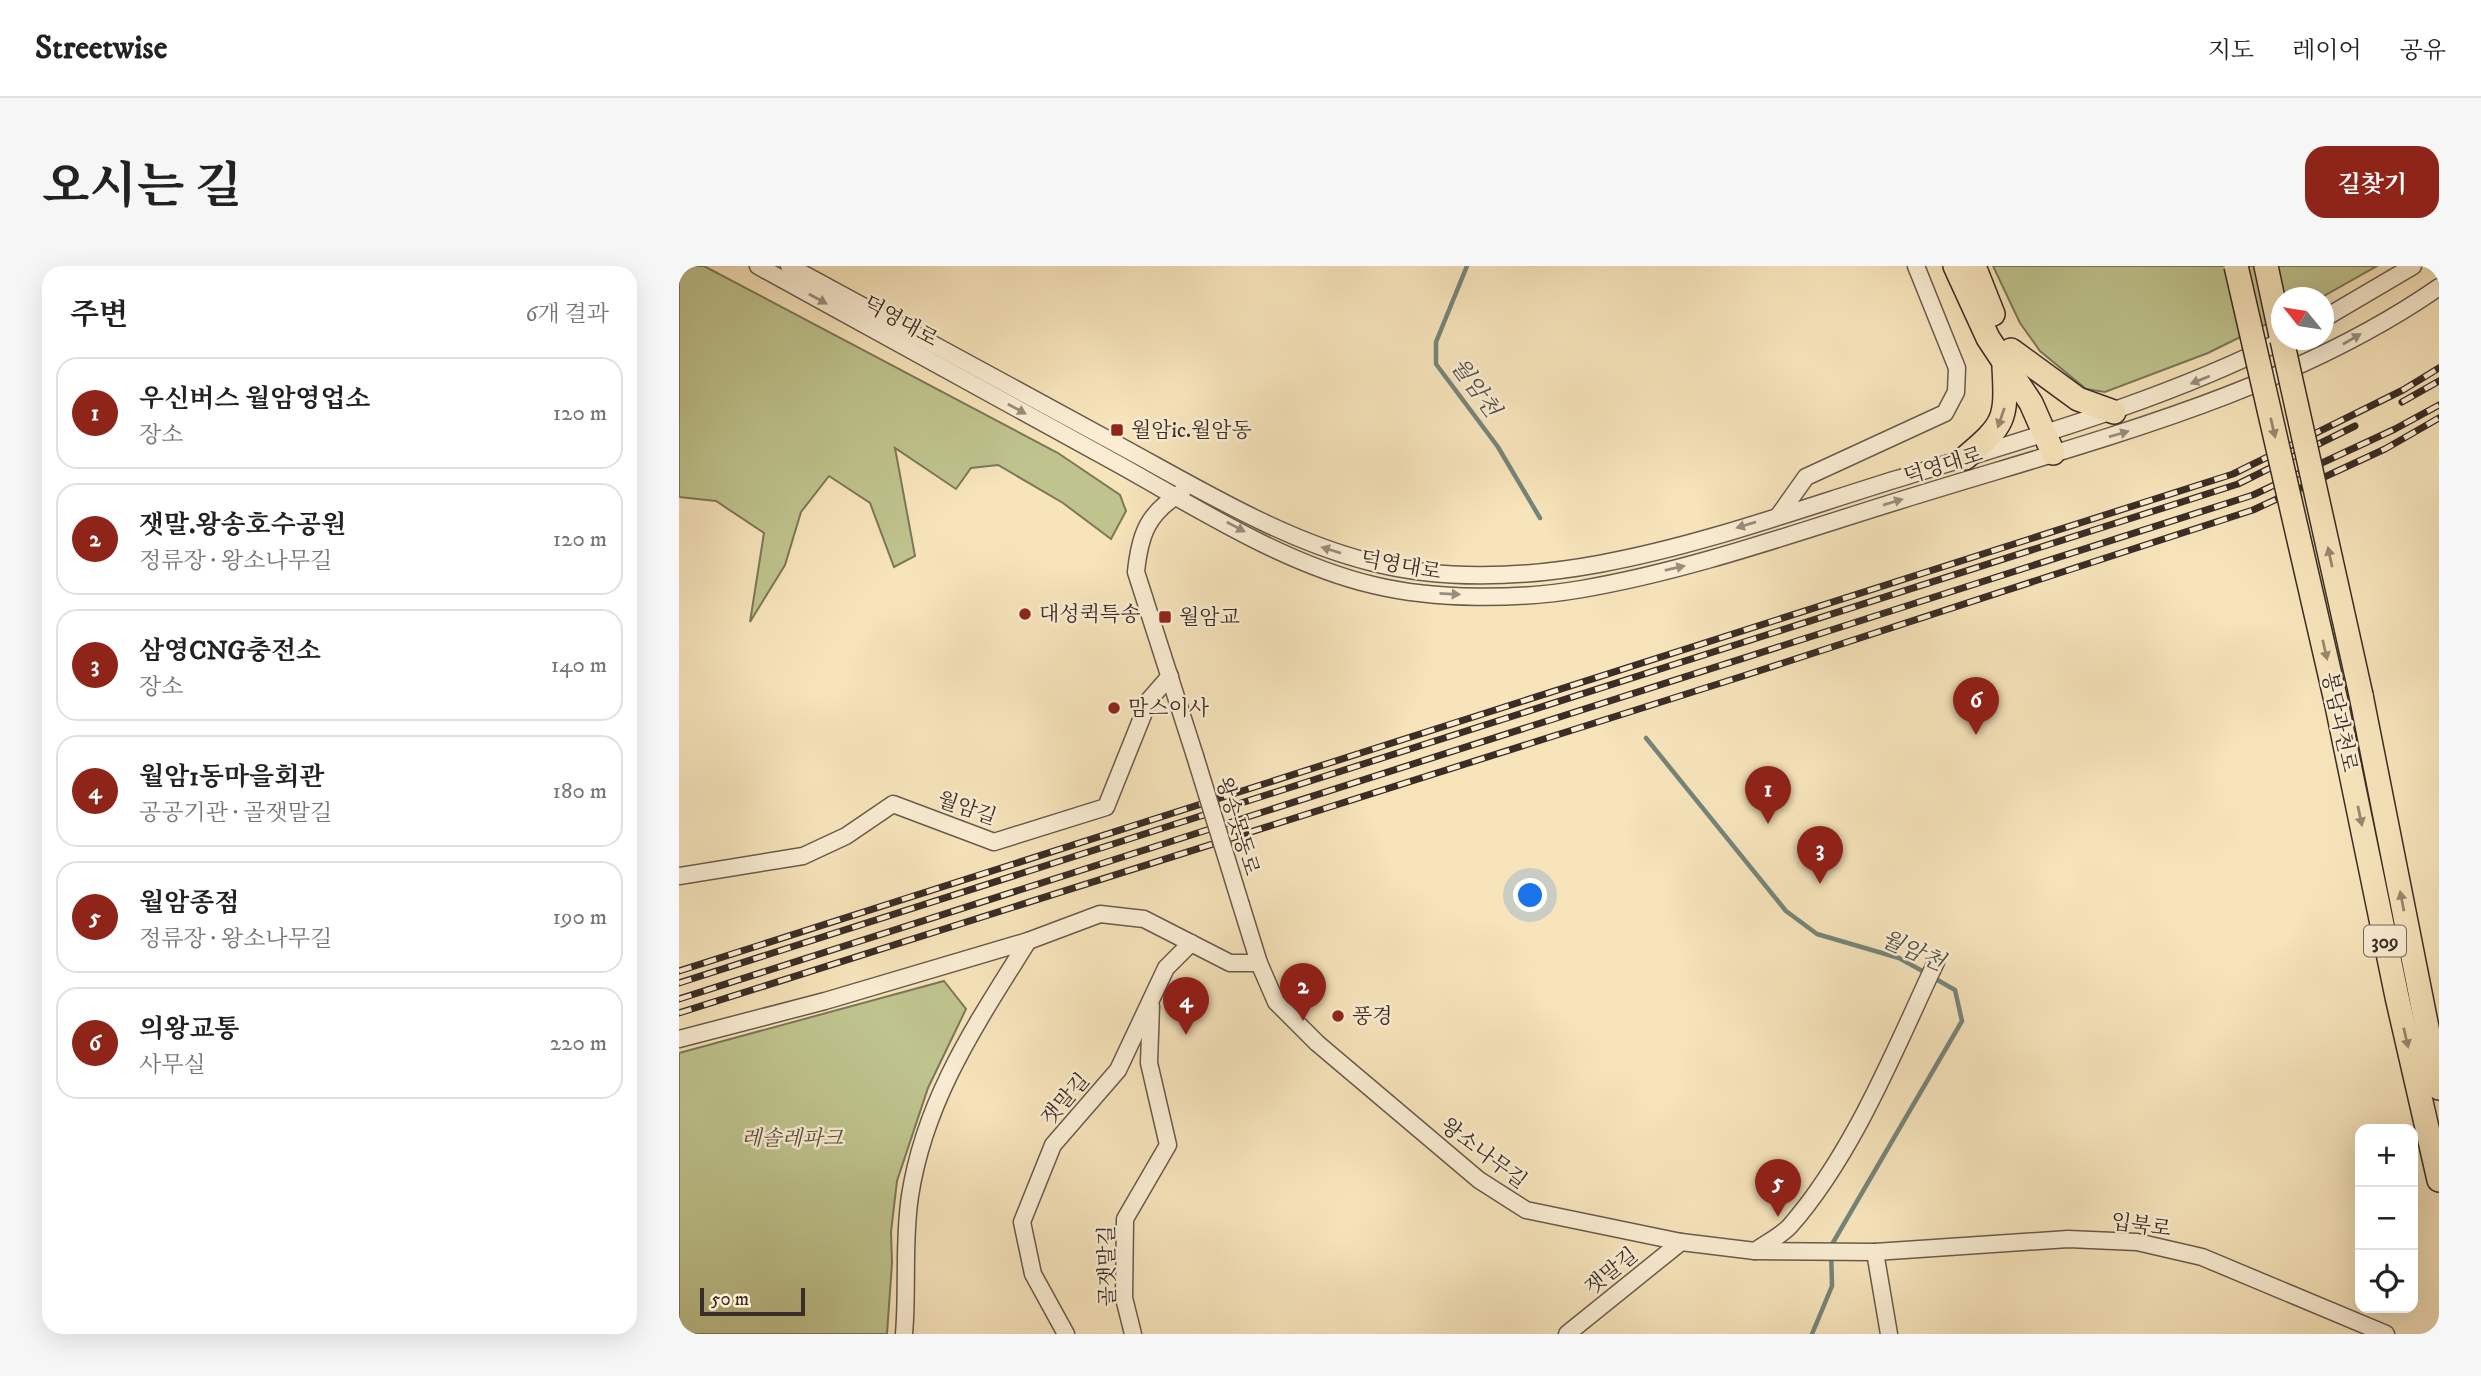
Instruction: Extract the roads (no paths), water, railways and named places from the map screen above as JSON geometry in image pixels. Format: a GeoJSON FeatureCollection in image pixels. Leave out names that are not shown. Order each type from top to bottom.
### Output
{"type":"FeatureCollection","features":[{"type":"Feature","properties":{"kind":"highway"},"geometry":{"type":"LineString","coordinates":[[1955,266],[1988,338],[2026,378],[2031,403],[2050,443]]}},
{"type":"Feature","properties":{"kind":"highway"},"geometry":{"type":"LineString","coordinates":[[1965,458],[1996,432],[2002,420],[2006,402],[2008,357],[1973,266]]}},
{"type":"Feature","properties":{"kind":"highway","name":"봉담과천로"},"geometry":{"type":"LineString","coordinates":[[2236,266],[2336,701],[2397,997],[2439,1180]]}},
{"type":"Feature","properties":{"kind":"highway","name":"봉담과천로"},"geometry":{"type":"LineString","coordinates":[[2266,266],[2271,288]]}},
{"type":"Feature","properties":{"kind":"highway","name":"봉담과천로"},"geometry":{"type":"LineString","coordinates":[[2285,350],[2361,695],[2439,1088]]}},
{"type":"Feature","properties":{"kind":"highway"},"geometry":{"type":"LineString","coordinates":[[2008,357],[2078,399],[2114,412]]}},
{"type":"Feature","properties":{"kind":"street","name":"덕영대로"},"geometry":{"type":"LineString","coordinates":[[758,266],[1175,496],[1301,562],[1374,586],[1448,594],[1514,596],[1580,589],[1694,563],[2050,443]]}},
{"type":"Feature","properties":{"kind":"street","name":"덕영대로"},"geometry":{"type":"LineString","coordinates":[[789,266],[1193,485],[1310,543],[1373,563],[1444,573],[1513,575],[1575,568],[1701,539],[1965,458],[2050,443]]}},
{"type":"Feature","properties":{"kind":"street"},"geometry":{"type":"LineString","coordinates":[[1779,515],[1806,477],[1945,412],[1956,392],[1957,368],[1916,266]]}},
{"type":"Feature","properties":{"kind":"street"},"geometry":{"type":"LineString","coordinates":[[2334,313],[2413,266]]}},
{"type":"Feature","properties":{"kind":"street"},"geometry":{"type":"LineString","coordinates":[[2050,443],[2136,429],[2234,391],[2342,345],[2439,287]]}},
{"type":"Feature","properties":{"kind":"street"},"geometry":{"type":"LineString","coordinates":[[2050,443],[2114,412],[2216,374],[2271,344]]}},
{"type":"Feature","properties":{"kind":"street","name":"왕송못동로"},"geometry":{"type":"LineString","coordinates":[[1193,485],[1154,513],[1139,544],[1136,572],[1259,963]]}},
{"type":"Feature","properties":{"kind":"street","name":"월암길"},"geometry":{"type":"LineString","coordinates":[[679,876],[803,856],[846,836],[893,804],[995,842],[1106,807],[1149,700],[1170,676]]}},
{"type":"Feature","properties":{"kind":"street"},"geometry":{"type":"LineString","coordinates":[[679,1039],[825,1001],[1028,941],[1100,914],[1144,919],[1230,963],[1259,963]]}},
{"type":"Feature","properties":{"kind":"street"},"geometry":{"type":"LineString","coordinates":[[904,1334],[910,1195],[924,1139],[940,1089],[953,1062],[1028,941]]}},
{"type":"Feature","properties":{"kind":"street","name":"잿말길"},"geometry":{"type":"LineString","coordinates":[[1066,1334],[1033,1274],[1022,1222],[1053,1146],[1118,1070],[1166,968],[1191,943]]}},
{"type":"Feature","properties":{"kind":"street"},"geometry":{"type":"LineString","coordinates":[[1755,1251],[1789,1228],[1828,1175],[1879,1082],[1936,962]]}},
{"type":"Feature","properties":{"kind":"street","name":"왕소나무길"},"geometry":{"type":"LineString","coordinates":[[1259,963],[1276,1002],[1303,1030],[1479,1180],[1526,1210],[1681,1242],[1797,1253]]}},
{"type":"Feature","properties":{"kind":"street","name":"골잿말길"},"geometry":{"type":"LineString","coordinates":[[1133,1334],[1124,1298],[1125,1219],[1168,1145],[1149,1063],[1151,1000]]}},
{"type":"Feature","properties":{"kind":"street","name":"입북로"},"geometry":{"type":"LineString","coordinates":[[1797,1253],[1875,1252],[2069,1239],[2137,1242],[2202,1257],[2386,1334]]}},
{"type":"Feature","properties":{"kind":"street","name":"잿말길"},"geometry":{"type":"LineString","coordinates":[[1567,1334],[1681,1242]]}},
{"type":"Feature","properties":{"kind":"street"},"geometry":{"type":"LineString","coordinates":[[1875,1252],[1889,1334]]}},
{"type":"Feature","properties":{"kind":"waterway","name":"월암천"},"geometry":{"type":"LineString","coordinates":[[1467,266],[1436,342],[1436,364],[1498,447],[1540,518]]}},
{"type":"Feature","properties":{"kind":"waterway","name":"월암천"},"geometry":{"type":"LineString","coordinates":[[1646,738],[1786,911],[1817,934],[1899,958],[1926,973]]}},
{"type":"Feature","properties":{"kind":"waterway","name":"월암천"},"geometry":{"type":"LineString","coordinates":[[1812,1334],[1832,1286],[1831,1246],[1962,1021],[1955,990],[1934,978]]}},
{"type":"Feature","properties":{"kind":"railway"},"geometry":{"type":"LineString","coordinates":[[679,971],[2233,474],[2403,390],[2439,368]]}},
{"type":"Feature","properties":{"kind":"railway"},"geometry":{"type":"LineString","coordinates":[[2402,402],[2439,381]]}},
{"type":"Feature","properties":{"kind":"railway"},"geometry":{"type":"LineString","coordinates":[[679,999],[2253,495],[2395,429],[2439,405]]}},
{"type":"Feature","properties":{"kind":"railway"},"geometry":{"type":"LineString","coordinates":[[679,1013],[1740,677],[2253,510],[2385,449],[2439,418]]}},
{"type":"Feature","properties":{"kind":"railway"},"geometry":{"type":"LineString","coordinates":[[679,983],[2238,484],[2355,426]]}},
{"type":"Feature","properties":{"kind":"place","name":"월암ic.월암동"},"geometry":{"type":"Point","coordinates":[1117,430]}},
{"type":"Feature","properties":{"kind":"place","name":"대성퀵특송"},"geometry":{"type":"Point","coordinates":[1025,614]}},
{"type":"Feature","properties":{"kind":"place","name":"월암교"},"geometry":{"type":"Point","coordinates":[1165,617]}},
{"type":"Feature","properties":{"kind":"place","name":"맘스이사"},"geometry":{"type":"Point","coordinates":[1114,708]}},
{"type":"Feature","properties":{"kind":"place","name":"의왕교통"},"geometry":{"type":"Point","coordinates":[1976,735]}},
{"type":"Feature","properties":{"kind":"place","name":"우신버스 월암영업소"},"geometry":{"type":"Point","coordinates":[1768,824]}},
{"type":"Feature","properties":{"kind":"place","name":"삼영CNG충전소"},"geometry":{"type":"Point","coordinates":[1820,884]}},
{"type":"Feature","properties":{"kind":"place","name":"풍경"},"geometry":{"type":"Point","coordinates":[1338,1016]}},
{"type":"Feature","properties":{"kind":"place","name":"잿말.왕송호수공원"},"geometry":{"type":"Point","coordinates":[1303,1021]}},
{"type":"Feature","properties":{"kind":"place","name":"월암1동마을회관"},"geometry":{"type":"Point","coordinates":[1186,1035]}},
{"type":"Feature","properties":{"kind":"place","name":"월암종점"},"geometry":{"type":"Point","coordinates":[1778,1217]}},
{"type":"Feature","properties":{"kind":"park label","name":"레솔레파크"},"geometry":{"type":"Point","coordinates":[792,1138]}}]}
